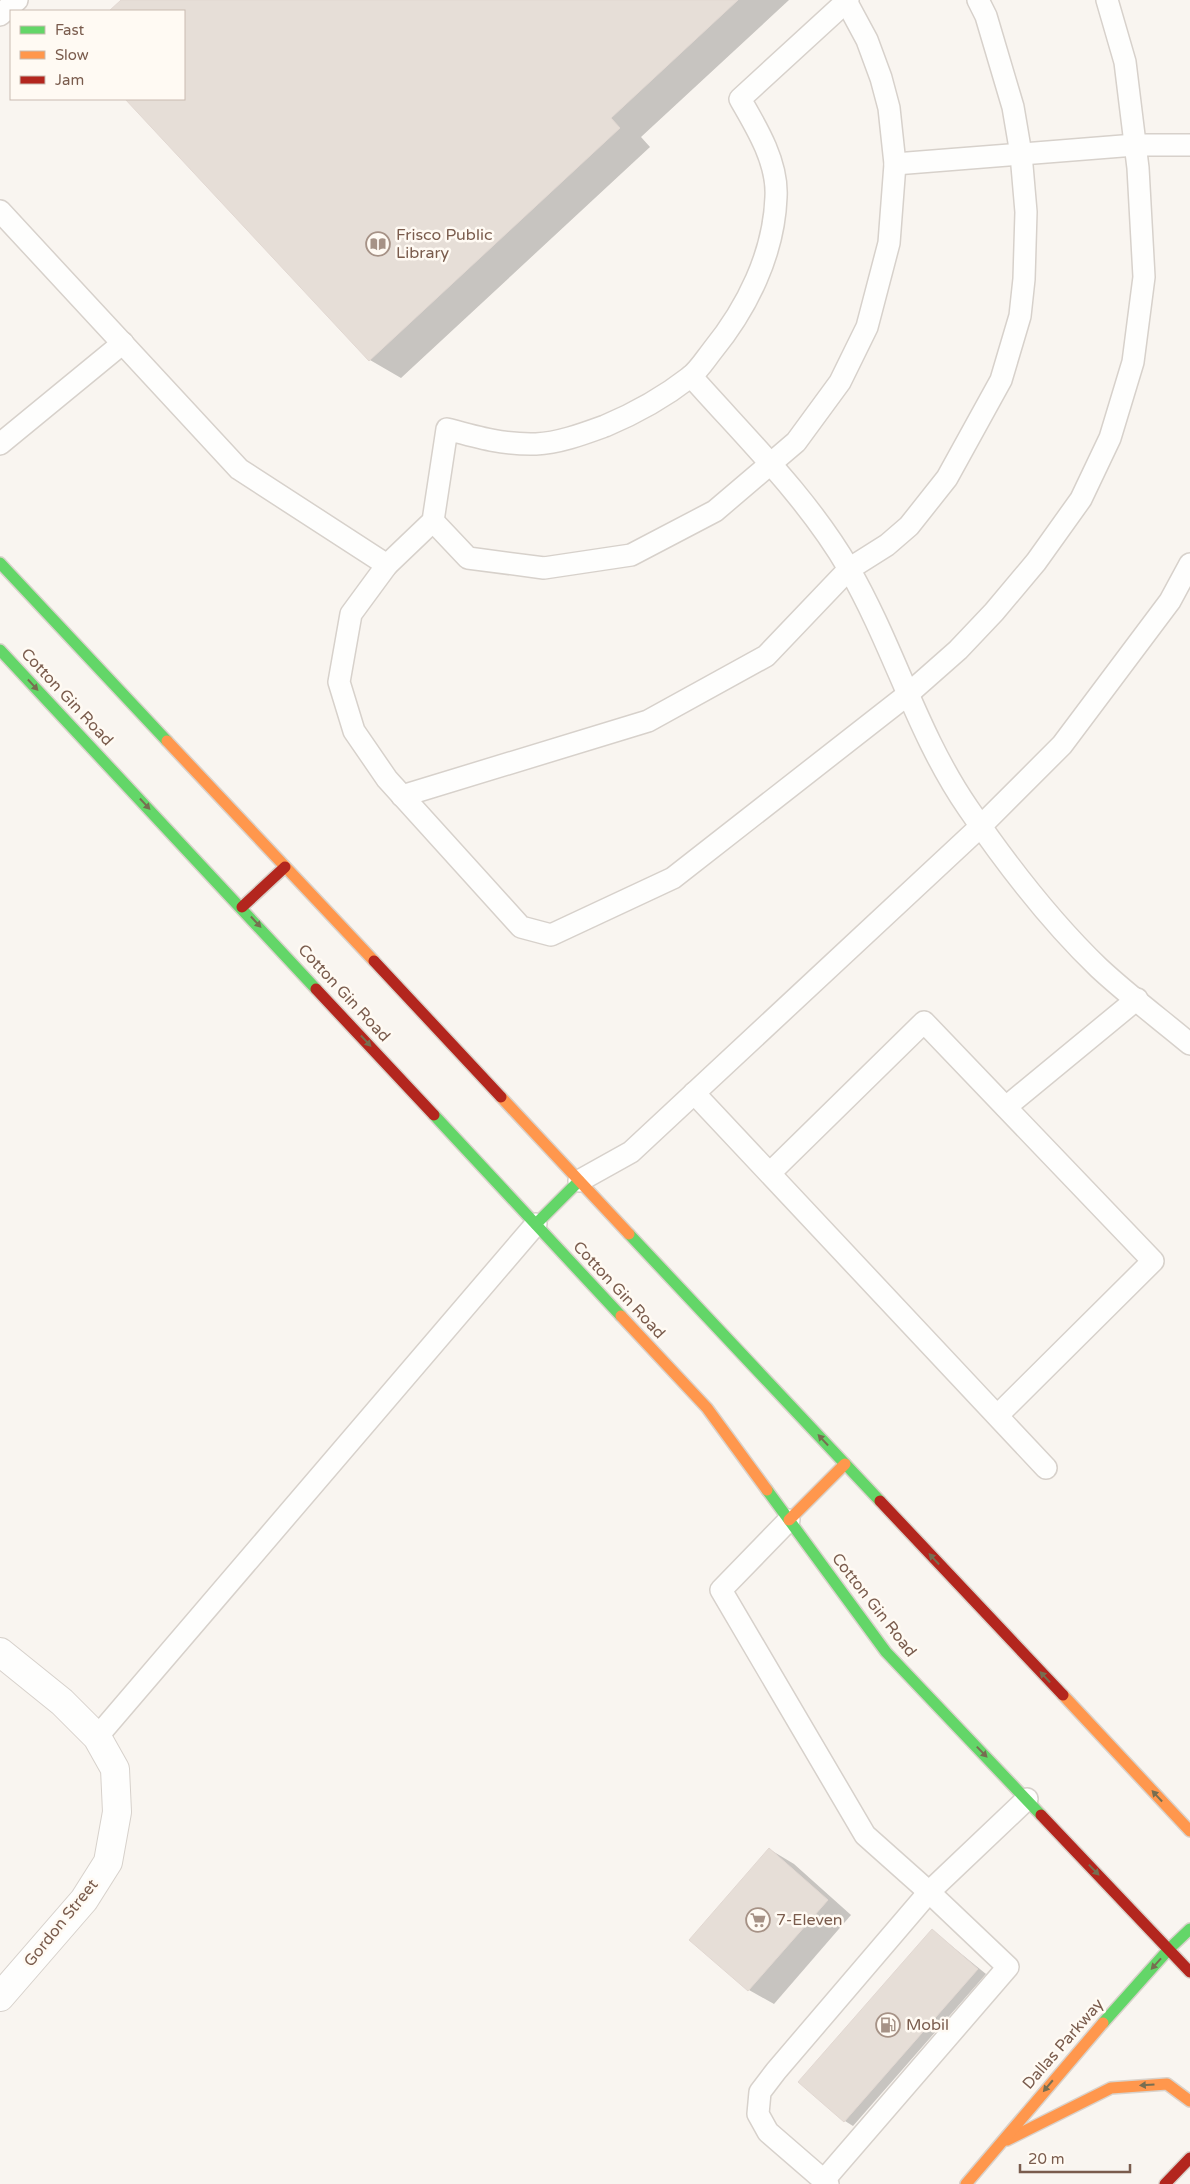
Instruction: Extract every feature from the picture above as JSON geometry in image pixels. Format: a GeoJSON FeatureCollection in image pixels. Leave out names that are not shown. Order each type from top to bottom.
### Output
{"type":"FeatureCollection","features":[{"type":"Feature","properties":{"kind":"main road"},"geometry":{"type":"LineString","coordinates":[[0,563],[1190,1831]]}},
{"type":"Feature","properties":{"kind":"main road","name":"Cotton Gin Road"},"geometry":{"type":"LineString","coordinates":[[0,650],[242,907],[707,1408],[886,1652],[1190,1972]]}},
{"type":"Feature","properties":{"kind":"main road"},"geometry":{"type":"LineString","coordinates":[[242,907],[285,867]]}},
{"type":"Feature","properties":{"kind":"main road"},"geometry":{"type":"LineString","coordinates":[[536,1224],[579,1181]]}},
{"type":"Feature","properties":{"kind":"main road"},"geometry":{"type":"LineString","coordinates":[[789,1520],[845,1464]]}},
{"type":"Feature","properties":{"kind":"main road","name":"Dallas Parkway"},"geometry":{"type":"LineString","coordinates":[[966,2184],[1079,2050],[1169,1949],[1190,1929]]}},
{"type":"Feature","properties":{"kind":"main road"},"geometry":{"type":"LineString","coordinates":[[997,2145],[1111,2088],[1167,2084],[1190,2101]]}},
{"type":"Feature","properties":{"kind":"main road"},"geometry":{"type":"LineString","coordinates":[[1165,2184],[1190,2158]]}},
{"type":"Feature","properties":{"kind":"street","name":"Gordon Street"},"geometry":{"type":"LineString","coordinates":[[0,1652],[62,1702],[97,1738],[115,1770],[117,1812],[108,1862],[84,1900],[0,1997]]}},
{"type":"Feature","properties":{"kind":"lane"},"geometry":{"type":"LineString","coordinates":[[0,16],[17,0]]}},
{"type":"Feature","properties":{"kind":"lane"},"geometry":{"type":"LineString","coordinates":[[402,796],[648,721],[766,656],[849,569],[887,545],[909,526],[948,478],[1001,380],[1020,316],[1024,279],[1026,212],[1021,154],[1013,107],[986,16],[978,0]]}},
{"type":"Feature","properties":{"kind":"lane"},"geometry":{"type":"LineString","coordinates":[[433,521],[468,558],[544,568],[631,555],[715,511],[796,442],[840,382],[867,327],[889,243],[895,164],[889,108],[881,78],[867,40],[847,1],[740,99],[773,168],[776,197],[770,242],[754,286],[731,327],[691,376],[638,412],[579,436],[537,444],[499,442],[446,429],[433,521],[387,565],[351,614],[339,682],[354,731],[387,779],[521,927],[551,935],[673,878],[907,695],[958,650],[994,612],[1036,562],[1081,499],[1110,438],[1133,362],[1144,277],[1135,145],[1125,62],[1107,0]]}},
{"type":"Feature","properties":{"kind":"lane"},"geometry":{"type":"LineString","coordinates":[[895,164],[1135,145],[1190,145]]}},
{"type":"Feature","properties":{"kind":"lane"},"geometry":{"type":"LineString","coordinates":[[0,211],[239,469],[387,565]]}},
{"type":"Feature","properties":{"kind":"lane"},"geometry":{"type":"LineString","coordinates":[[0,444],[122,343]]}},
{"type":"Feature","properties":{"kind":"lane"},"geometry":{"type":"LineString","coordinates":[[691,376],[771,465],[818,521],[849,569],[888,647],[923,730],[967,807],[1041,908],[1100,969],[1190,1044]]}},
{"type":"Feature","properties":{"kind":"lane"},"geometry":{"type":"LineString","coordinates":[[579,1181],[631,1152],[982,826],[1062,745],[1170,601],[1190,564]]}},
{"type":"Feature","properties":{"kind":"lane"},"geometry":{"type":"LineString","coordinates":[[1006,1107],[1136,999]]}},
{"type":"Feature","properties":{"kind":"lane"},"geometry":{"type":"LineString","coordinates":[[770,1173],[924,1022],[1153,1261],[998,1415]]}},
{"type":"Feature","properties":{"kind":"lane"},"geometry":{"type":"LineString","coordinates":[[694,1093],[1046,1468]]}},
{"type":"Feature","properties":{"kind":"lane"},"geometry":{"type":"LineString","coordinates":[[97,1738],[536,1224]]}},
{"type":"Feature","properties":{"kind":"lane"},"geometry":{"type":"LineString","coordinates":[[789,1520],[721,1590],[865,1835],[929,1892],[1008,1967],[826,2182],[768,2132],[758,2114],[760,2092],[929,1892],[1027,1799]]}},
{"type":"Feature","properties":{"kind":"building","name":"Frisco Public Library"},"geometry":{"type":"Polygon","coordinates":[[[121,0],[738,0],[611,118],[620,128],[369,361],[126,100],[185,100],[185,10],[110,10],[121,0]]]}},
{"type":"Feature","properties":{"kind":"building","name":"7-Eleven"},"geometry":{"type":"Polygon","coordinates":[[[769,1848],[828,1900],[748,1991],[689,1940],[769,1848]]]}},
{"type":"Feature","properties":{"kind":"building","name":"Mobil"},"geometry":{"type":"Polygon","coordinates":[[[932,1929],[978,1969],[844,2122],[798,2082],[932,1929]]]}},
{"type":"Feature","properties":{"kind":"traffic: fast"},"geometry":{"type":"LineString","coordinates":[[0,563],[167,741]]}},
{"type":"Feature","properties":{"kind":"traffic: fast"},"geometry":{"type":"LineString","coordinates":[[0,650],[316,989]]}},
{"type":"Feature","properties":{"kind":"traffic: fast"},"geometry":{"type":"LineString","coordinates":[[434,1115],[621,1316]]}},
{"type":"Feature","properties":{"kind":"traffic: fast"},"geometry":{"type":"LineString","coordinates":[[536,1224],[579,1181]]}},
{"type":"Feature","properties":{"kind":"traffic: fast"},"geometry":{"type":"LineString","coordinates":[[629,1234],[880,1501]]}},
{"type":"Feature","properties":{"kind":"traffic: fast"},"geometry":{"type":"LineString","coordinates":[[767,1490],[886,1652],[1041,1815]]}},
{"type":"Feature","properties":{"kind":"traffic: fast"},"geometry":{"type":"LineString","coordinates":[[1103,2023],[1169,1949],[1190,1929]]}},
{"type":"Feature","properties":{"kind":"traffic: slow"},"geometry":{"type":"LineString","coordinates":[[167,741],[374,961]]}},
{"type":"Feature","properties":{"kind":"traffic: slow"},"geometry":{"type":"LineString","coordinates":[[501,1097],[629,1234]]}},
{"type":"Feature","properties":{"kind":"traffic: slow"},"geometry":{"type":"LineString","coordinates":[[621,1316],[707,1408],[767,1490]]}},
{"type":"Feature","properties":{"kind":"traffic: slow"},"geometry":{"type":"LineString","coordinates":[[789,1520],[845,1464]]}},
{"type":"Feature","properties":{"kind":"traffic: slow"},"geometry":{"type":"LineString","coordinates":[[1063,1695],[1190,1831]]}},
{"type":"Feature","properties":{"kind":"traffic: slow"},"geometry":{"type":"LineString","coordinates":[[966,2184],[1103,2023]]}},
{"type":"Feature","properties":{"kind":"traffic: slow"},"geometry":{"type":"LineString","coordinates":[[1007,2140],[1111,2088],[1167,2084],[1190,2101]]}},
{"type":"Feature","properties":{"kind":"traffic: jam"},"geometry":{"type":"LineString","coordinates":[[242,907],[285,867]]}},
{"type":"Feature","properties":{"kind":"traffic: jam"},"geometry":{"type":"LineString","coordinates":[[374,961],[501,1097]]}},
{"type":"Feature","properties":{"kind":"traffic: jam"},"geometry":{"type":"LineString","coordinates":[[316,989],[434,1115]]}},
{"type":"Feature","properties":{"kind":"traffic: jam"},"geometry":{"type":"LineString","coordinates":[[880,1501],[1063,1695]]}},
{"type":"Feature","properties":{"kind":"traffic: jam"},"geometry":{"type":"LineString","coordinates":[[1041,1815],[1190,1972]]}},
{"type":"Feature","properties":{"kind":"traffic: jam"},"geometry":{"type":"LineString","coordinates":[[1165,2184],[1190,2158]]}},
{"type":"Feature","properties":{"kind":"place","name":"Frisco Public Library"},"geometry":{"type":"Point","coordinates":[378,244]}},
{"type":"Feature","properties":{"kind":"place","name":"7-Eleven"},"geometry":{"type":"Point","coordinates":[758,1920]}},
{"type":"Feature","properties":{"kind":"place","name":"Mobil"},"geometry":{"type":"Point","coordinates":[888,2025]}}]}
